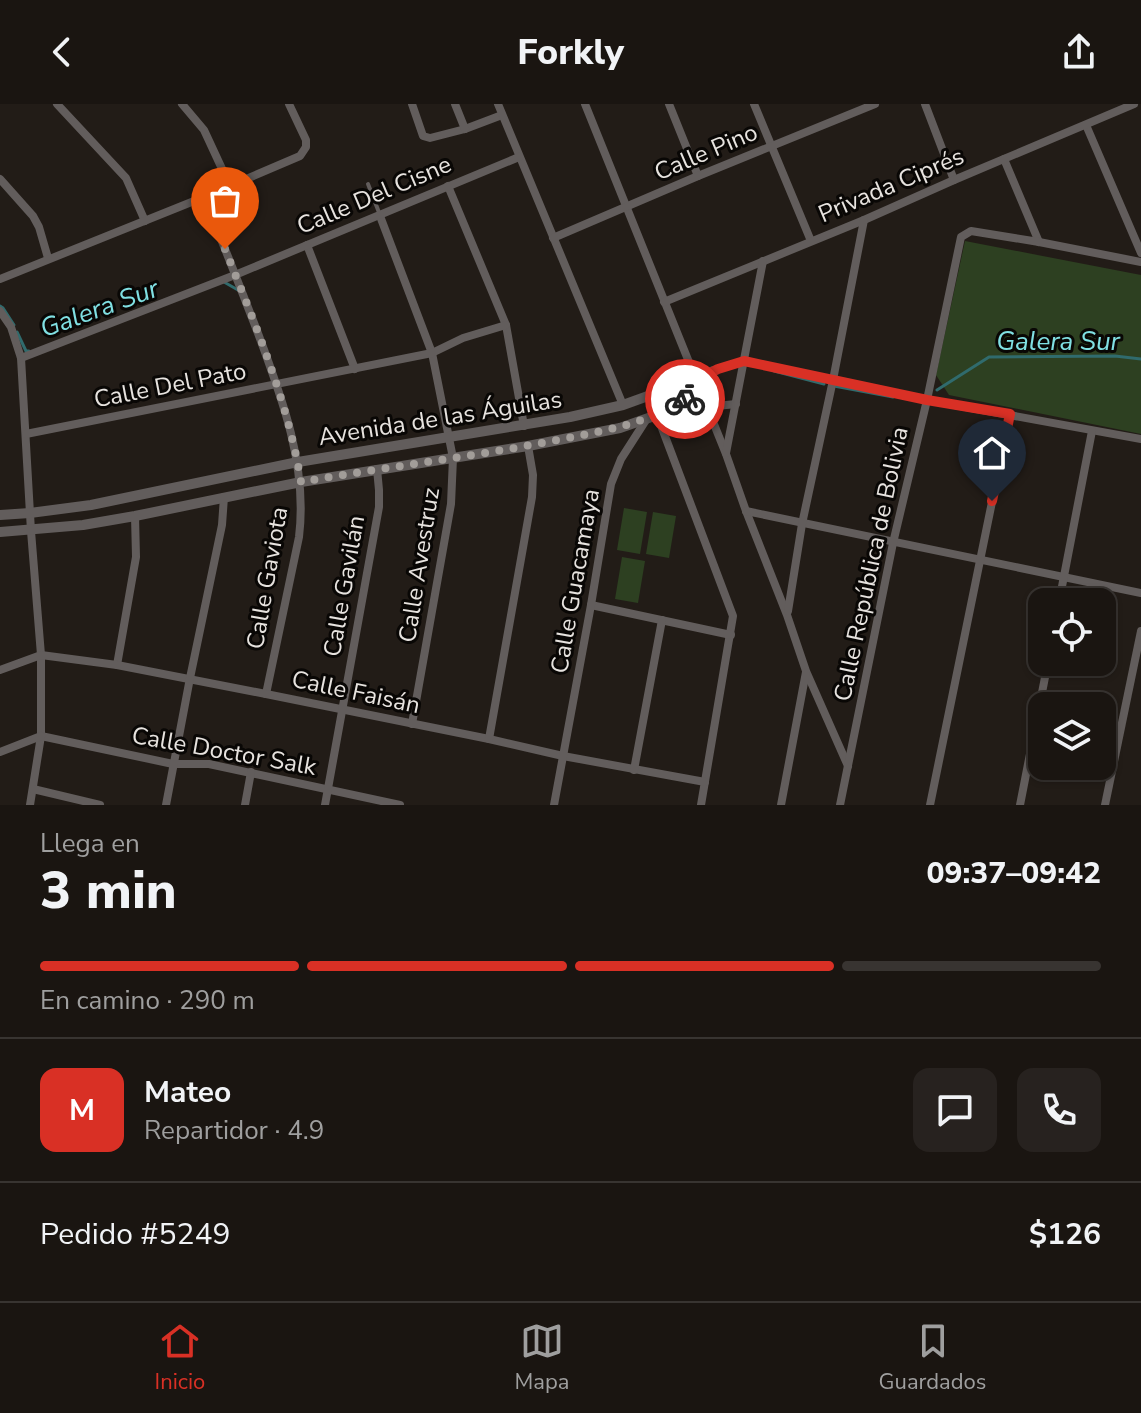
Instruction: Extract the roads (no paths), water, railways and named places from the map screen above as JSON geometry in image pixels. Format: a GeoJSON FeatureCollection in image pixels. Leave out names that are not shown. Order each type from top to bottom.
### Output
{"type":"FeatureCollection","features":[{"type":"Feature","properties":{"kind":"street"},"geometry":{"type":"LineString","coordinates":[[57,104],[126,178],[145,221]]}},
{"type":"Feature","properties":{"kind":"street"},"geometry":{"type":"LineString","coordinates":[[182,104],[204,130],[230,186]]}},
{"type":"Feature","properties":{"kind":"street"},"geometry":{"type":"LineString","coordinates":[[0,279],[300,156],[306,147],[306,140],[289,104]]}},
{"type":"Feature","properties":{"kind":"street"},"geometry":{"type":"LineString","coordinates":[[412,104],[423,136],[430,138],[502,115]]}},
{"type":"Feature","properties":{"kind":"street"},"geometry":{"type":"LineString","coordinates":[[455,104],[465,129]]}},
{"type":"Feature","properties":{"kind":"street"},"geometry":{"type":"LineString","coordinates":[[498,104],[623,405]]}},
{"type":"Feature","properties":{"kind":"street"},"geometry":{"type":"LineString","coordinates":[[585,104],[664,302],[698,378],[699,390],[726,454],[806,671],[848,767]]}},
{"type":"Feature","properties":{"kind":"street"},"geometry":{"type":"LineString","coordinates":[[669,104],[698,176]]}},
{"type":"Feature","properties":{"kind":"street"},"geometry":{"type":"LineString","coordinates":[[754,104],[811,241]]}},
{"type":"Feature","properties":{"kind":"street","name":"Calle Pino"},"geometry":{"type":"LineString","coordinates":[[553,238],[875,104]]}},
{"type":"Feature","properties":{"kind":"street"},"geometry":{"type":"LineString","coordinates":[[925,104],[954,180]]}},
{"type":"Feature","properties":{"kind":"street","name":"Privada Ciprés"},"geometry":{"type":"LineString","coordinates":[[664,302],[1134,104]]}},
{"type":"Feature","properties":{"kind":"street"},"geometry":{"type":"LineString","coordinates":[[1086,125],[1141,253]]}},
{"type":"Feature","properties":{"kind":"street","name":"Calle Del Cisne"},"geometry":{"type":"LineString","coordinates":[[21,358],[235,275],[519,157]]}},
{"type":"Feature","properties":{"kind":"street"},"geometry":{"type":"LineString","coordinates":[[1004,159],[1039,242],[1141,262]]}},
{"type":"Feature","properties":{"kind":"street"},"geometry":{"type":"LineString","coordinates":[[0,179],[33,216],[48,258]]}},
{"type":"Feature","properties":{"kind":"street"},"geometry":{"type":"LineString","coordinates":[[448,186],[506,325],[524,426]]}},
{"type":"Feature","properties":{"kind":"street","name":"Calle Gaviota"},"geometry":{"type":"LineString","coordinates":[[204,197],[277,384],[301,482],[299,537],[266,694]]}},
{"type":"Feature","properties":{"kind":"street","name":"Calle Avestruz"},"geometry":{"type":"LineString","coordinates":[[380,216],[432,353],[453,458],[451,504],[412,724]]}},
{"type":"Feature","properties":{"kind":"street"},"geometry":{"type":"LineString","coordinates":[[787,615],[802,524],[864,220]]}},
{"type":"Feature","properties":{"kind":"street","name":"Calle República de Bolivia"},"geometry":{"type":"LineString","coordinates":[[840,805],[893,543],[961,237],[971,231],[1039,242]]}},
{"type":"Feature","properties":{"kind":"street"},"geometry":{"type":"LineString","coordinates":[[307,245],[355,369]]}},
{"type":"Feature","properties":{"kind":"street"},"geometry":{"type":"LineString","coordinates":[[726,454],[763,261]]}},
{"type":"Feature","properties":{"kind":"street"},"geometry":{"type":"LineString","coordinates":[[0,311],[11,327],[21,358],[41,655],[41,736],[30,805]]}},
{"type":"Feature","properties":{"kind":"street","name":"Calle Del Pato"},"geometry":{"type":"LineString","coordinates":[[26,434],[432,353],[463,338],[506,325]]}},
{"type":"Feature","properties":{"kind":"street"},"geometry":{"type":"LineString","coordinates":[[698,378],[744,361],[927,400],[1141,439]]}},
{"type":"Feature","properties":{"kind":"street","name":"Avenida de las Águilas"},"geometry":{"type":"LineString","coordinates":[[0,515],[91,505],[298,462],[524,426],[623,405],[698,378]]}},
{"type":"Feature","properties":{"kind":"street","name":"Avenida de las Águilas"},"geometry":{"type":"LineString","coordinates":[[0,532],[31,531],[135,516],[301,482],[620,428],[652,418],[699,390]]}},
{"type":"Feature","properties":{"kind":"street"},"geometry":{"type":"LineString","coordinates":[[707,407],[736,404]]}},
{"type":"Feature","properties":{"kind":"street"},"geometry":{"type":"LineString","coordinates":[[930,805],[1010,414]]}},
{"type":"Feature","properties":{"kind":"street"},"geometry":{"type":"LineString","coordinates":[[652,418],[732,610],[731,635],[701,805]]}},
{"type":"Feature","properties":{"kind":"street","name":"Calle Guacamaya"},"geometry":{"type":"LineString","coordinates":[[554,805],[611,484],[621,459],[652,418]]}},
{"type":"Feature","properties":{"kind":"street"},"geometry":{"type":"LineString","coordinates":[[1062,588],[1092,431]]}},
{"type":"Feature","properties":{"kind":"street"},"geometry":{"type":"LineString","coordinates":[[489,739],[532,497],[533,475],[528,446]]}},
{"type":"Feature","properties":{"kind":"street","name":"Calle Gavilán"},"geometry":{"type":"LineString","coordinates":[[325,805],[379,507],[377,469]]}},
{"type":"Feature","properties":{"kind":"street"},"geometry":{"type":"LineString","coordinates":[[166,805],[222,525],[224,497]]}},
{"type":"Feature","properties":{"kind":"street"},"geometry":{"type":"LineString","coordinates":[[746,511],[1141,593]]}},
{"type":"Feature","properties":{"kind":"street"},"geometry":{"type":"LineString","coordinates":[[117,665],[136,557],[135,516]]}},
{"type":"Feature","properties":{"kind":"street"},"geometry":{"type":"LineString","coordinates":[[591,605],[731,635]]}},
{"type":"Feature","properties":{"kind":"street"},"geometry":{"type":"LineString","coordinates":[[634,770],[662,620]]}},
{"type":"Feature","properties":{"kind":"street"},"geometry":{"type":"LineString","coordinates":[[1105,805],[1141,631]]}},
{"type":"Feature","properties":{"kind":"street","name":"Calle Faisán"},"geometry":{"type":"LineString","coordinates":[[0,670],[41,655],[117,665],[705,782]]}},
{"type":"Feature","properties":{"kind":"street"},"geometry":{"type":"LineString","coordinates":[[781,805],[806,671]]}},
{"type":"Feature","properties":{"kind":"street"},"geometry":{"type":"LineString","coordinates":[[1020,805],[1045,676]]}},
{"type":"Feature","properties":{"kind":"street"},"geometry":{"type":"LineString","coordinates":[[0,752],[41,736]]}},
{"type":"Feature","properties":{"kind":"street","name":"Calle Doctor Salk"},"geometry":{"type":"LineString","coordinates":[[41,736],[173,764],[209,764],[251,772],[400,805]]}},
{"type":"Feature","properties":{"kind":"street"},"geometry":{"type":"LineString","coordinates":[[245,805],[251,772]]}},
{"type":"Feature","properties":{"kind":"street"},"geometry":{"type":"LineString","coordinates":[[33,789],[100,805]]}},
{"type":"Feature","properties":{"kind":"lane","name":"Calle Avestruz"},"geometry":{"type":"LineString","coordinates":[[368,184],[380,216]]}},
{"type":"Feature","properties":{"kind":"waterway","name":"Galera Sur"},"geometry":{"type":"LineString","coordinates":[[224,282],[238,290]]}},
{"type":"Feature","properties":{"kind":"waterway","name":"Galera Sur"},"geometry":{"type":"LineString","coordinates":[[0,306],[14,325]]}},
{"type":"Feature","properties":{"kind":"waterway","name":"Galera Sur"},"geometry":{"type":"LineString","coordinates":[[17,332],[26,351],[29,351]]}},
{"type":"Feature","properties":{"kind":"waterway","name":"Galera Sur"},"geometry":{"type":"LineString","coordinates":[[937,390],[989,357],[1115,356],[1141,359]]}},
{"type":"Feature","properties":{"kind":"waterway","name":"Galera Sur"},"geometry":{"type":"LineString","coordinates":[[700,371],[712,368]]}},
{"type":"Feature","properties":{"kind":"waterway","name":"Galera Sur"},"geometry":{"type":"LineString","coordinates":[[774,371],[824,384]]}},
{"type":"Feature","properties":{"kind":"waterway","name":"Galera Sur"},"geometry":{"type":"LineString","coordinates":[[834,386],[893,397]]}}]}
